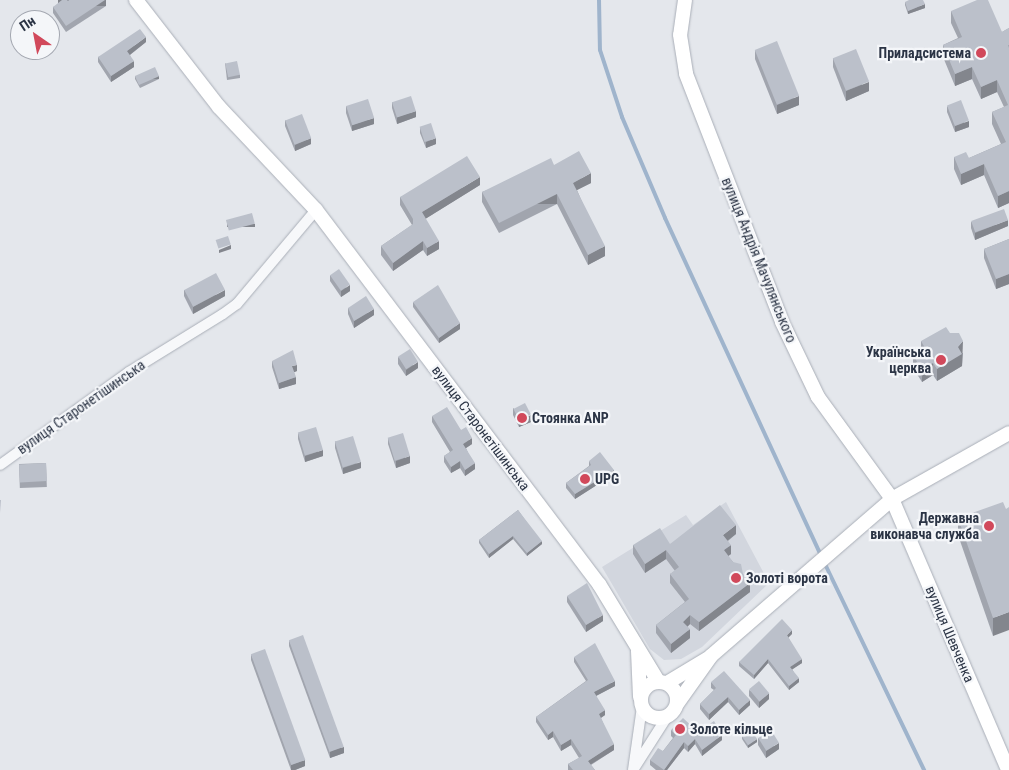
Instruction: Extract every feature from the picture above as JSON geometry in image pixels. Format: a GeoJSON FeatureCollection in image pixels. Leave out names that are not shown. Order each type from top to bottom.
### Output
{"type":"FeatureCollection","features":[{"type":"Feature","properties":{"kind":"main road","name":"вулиця Старонетішинська"},"geometry":{"type":"LineString","coordinates":[[136,0],[220,107],[316,210],[599,584],[638,650],[662,682]]}},
{"type":"Feature","properties":{"kind":"main road","name":"вулиця Андрія Мачулянського"},"geometry":{"type":"LineString","coordinates":[[685,0],[680,35],[686,74],[782,322],[818,397],[892,499]]}},
{"type":"Feature","properties":{"kind":"main road"},"geometry":{"type":"LineString","coordinates":[[638,650],[641,703],[649,716],[667,717],[712,656],[782,592],[858,527],[892,499],[1009,433]]}},
{"type":"Feature","properties":{"kind":"main road","name":"вулиця Шевченка"},"geometry":{"type":"LineString","coordinates":[[892,499],[1008,770]]}},
{"type":"Feature","properties":{"kind":"main road"},"geometry":{"type":"LineString","coordinates":[[641,703],[648,685],[662,682],[712,656]]}},
{"type":"Feature","properties":{"kind":"main road"},"geometry":{"type":"LineString","coordinates":[[662,682],[676,692],[677,704]]}},
{"type":"Feature","properties":{"kind":"street","name":"вулиця Старонетішинська"},"geometry":{"type":"LineString","coordinates":[[0,465],[129,372],[237,304],[316,210]]}},
{"type":"Feature","properties":{"kind":"street"},"geometry":{"type":"LineString","coordinates":[[633,770],[641,703]]}},
{"type":"Feature","properties":{"kind":"street"},"geometry":{"type":"LineString","coordinates":[[633,770],[667,717]]}},
{"type":"Feature","properties":{"kind":"shaded area"},"geometry":{"type":"Polygon","coordinates":[[[726,502],[769,583],[702,647],[681,659],[664,660],[650,649],[602,567],[686,515],[693,525],[726,502]]]}},
{"type":"Feature","properties":{"kind":"building"},"geometry":{"type":"Polygon","coordinates":[[[62,0],[105,0],[66,26],[60,17],[60,10],[55,10],[53,7],[62,0]]]}},
{"type":"Feature","properties":{"kind":"building"},"geometry":{"type":"Polygon","coordinates":[[[909,0],[923,0],[925,4],[908,11],[905,2],[909,0]]]}},
{"type":"Feature","properties":{"kind":"building"},"geometry":{"type":"Polygon","coordinates":[[[977,0],[988,0],[1002,32],[1009,28],[1009,191],[998,196],[984,164],[961,174],[954,157],[966,152],[969,158],[1006,142],[992,112],[1008,105],[997,80],[981,87],[972,67],[955,74],[943,45],[962,37],[951,11],[977,0]]]}},
{"type":"Feature","properties":{"kind":"building"},"geometry":{"type":"Polygon","coordinates":[[[140,29],[146,37],[127,51],[134,61],[111,76],[98,57],[140,29]]]}},
{"type":"Feature","properties":{"kind":"building"},"geometry":{"type":"Polygon","coordinates":[[[777,41],[799,96],[777,105],[755,50],[777,41]]]}},
{"type":"Feature","properties":{"kind":"building"},"geometry":{"type":"Polygon","coordinates":[[[856,49],[869,81],[846,91],[833,58],[856,49]]]}},
{"type":"Feature","properties":{"kind":"building"},"geometry":{"type":"Polygon","coordinates":[[[237,61],[240,75],[228,77],[225,63],[237,61]]]}},
{"type":"Feature","properties":{"kind":"building"},"geometry":{"type":"Polygon","coordinates":[[[155,67],[159,76],[139,85],[135,76],[155,67]]]}},
{"type":"Feature","properties":{"kind":"building"},"geometry":{"type":"Polygon","coordinates":[[[411,96],[416,111],[397,117],[392,102],[411,96]]]}},
{"type":"Feature","properties":{"kind":"building"},"geometry":{"type":"Polygon","coordinates":[[[368,99],[374,118],[352,125],[346,106],[368,99]]]}},
{"type":"Feature","properties":{"kind":"building"},"geometry":{"type":"Polygon","coordinates":[[[961,100],[969,121],[955,126],[947,105],[961,100]]]}},
{"type":"Feature","properties":{"kind":"building"},"geometry":{"type":"Polygon","coordinates":[[[302,114],[311,138],[295,145],[285,120],[302,114]]]}},
{"type":"Feature","properties":{"kind":"building"},"geometry":{"type":"Polygon","coordinates":[[[431,123],[436,138],[425,142],[420,127],[431,123]]]}},
{"type":"Feature","properties":{"kind":"building"},"geometry":{"type":"Polygon","coordinates":[[[579,151],[591,173],[573,183],[605,246],[588,255],[557,194],[499,223],[482,192],[551,158],[554,165],[579,151]]]}},
{"type":"Feature","properties":{"kind":"building"},"geometry":{"type":"Polygon","coordinates":[[[467,156],[480,177],[422,212],[439,241],[427,248],[423,241],[393,263],[381,246],[413,224],[413,219],[400,197],[467,156]]]}},
{"type":"Feature","properties":{"kind":"building"},"geometry":{"type":"Polygon","coordinates":[[[1004,209],[1008,220],[975,232],[971,221],[1004,209]]]}},
{"type":"Feature","properties":{"kind":"building"},"geometry":{"type":"Polygon","coordinates":[[[252,213],[255,224],[229,231],[226,220],[252,213]]]}},
{"type":"Feature","properties":{"kind":"building"},"geometry":{"type":"Polygon","coordinates":[[[228,236],[231,245],[218,249],[216,240],[228,236]]]}},
{"type":"Feature","properties":{"kind":"building"},"geometry":{"type":"Polygon","coordinates":[[[1009,239],[1009,274],[996,279],[984,249],[1009,239]]]}},
{"type":"Feature","properties":{"kind":"building"},"geometry":{"type":"Polygon","coordinates":[[[339,269],[350,285],[341,291],[330,275],[339,269]]]}},
{"type":"Feature","properties":{"kind":"building"},"geometry":{"type":"Polygon","coordinates":[[[216,273],[225,290],[193,307],[184,290],[216,273]]]}},
{"type":"Feature","properties":{"kind":"building"},"geometry":{"type":"Polygon","coordinates":[[[438,285],[460,323],[439,338],[413,302],[438,285]]]}},
{"type":"Feature","properties":{"kind":"building"},"geometry":{"type":"Polygon","coordinates":[[[366,296],[374,309],[354,321],[348,308],[366,296]]]}},
{"type":"Feature","properties":{"kind":"building"},"geometry":{"type":"Polygon","coordinates":[[[946,327],[950,333],[959,333],[963,341],[958,347],[962,354],[937,369],[933,363],[922,370],[913,355],[925,348],[921,341],[946,327]]]}},
{"type":"Feature","properties":{"kind":"building"},"geometry":{"type":"Polygon","coordinates":[[[410,349],[418,362],[406,369],[398,356],[410,349]]]}},
{"type":"Feature","properties":{"kind":"building"},"geometry":{"type":"Polygon","coordinates":[[[293,350],[297,365],[292,366],[296,377],[279,383],[272,361],[293,350]]]}},
{"type":"Feature","properties":{"kind":"building"},"geometry":{"type":"Polygon","coordinates":[[[525,403],[531,415],[519,420],[513,409],[525,403]]]}},
{"type":"Feature","properties":{"kind":"building"},"geometry":{"type":"Polygon","coordinates":[[[447,407],[461,430],[466,427],[472,438],[463,444],[475,463],[465,470],[460,461],[451,467],[444,456],[453,450],[432,416],[447,407]]]}},
{"type":"Feature","properties":{"kind":"building"},"geometry":{"type":"Polygon","coordinates":[[[316,427],[323,450],[305,456],[298,433],[316,427]]]}},
{"type":"Feature","properties":{"kind":"building"},"geometry":{"type":"Polygon","coordinates":[[[403,433],[410,456],[395,461],[388,438],[403,433]]]}},
{"type":"Feature","properties":{"kind":"building"},"geometry":{"type":"Polygon","coordinates":[[[353,436],[361,462],[343,467],[335,442],[353,436]]]}},
{"type":"Feature","properties":{"kind":"building"},"geometry":{"type":"Polygon","coordinates":[[[600,452],[614,470],[575,494],[566,483],[591,465],[589,461],[600,452]]]}},
{"type":"Feature","properties":{"kind":"building"},"geometry":{"type":"Polygon","coordinates":[[[46,463],[47,481],[20,482],[19,464],[46,463]]]}},
{"type":"Feature","properties":{"kind":"building"},"geometry":{"type":"Polygon","coordinates":[[[1003,502],[1006,509],[1009,507],[1009,612],[993,618],[958,518],[1003,502]]]}},
{"type":"Feature","properties":{"kind":"building"},"geometry":{"type":"Polygon","coordinates":[[[720,505],[736,525],[723,535],[731,545],[724,550],[733,562],[741,564],[743,574],[750,583],[699,622],[690,615],[683,622],[690,629],[671,644],[656,625],[689,599],[670,574],[679,567],[666,550],[645,564],[633,545],[660,528],[670,544],[720,505]]]}},
{"type":"Feature","properties":{"kind":"building"},"geometry":{"type":"Polygon","coordinates":[[[518,510],[542,541],[527,553],[513,536],[489,554],[479,540],[518,510]]]}},
{"type":"Feature","properties":{"kind":"building"},"geometry":{"type":"Polygon","coordinates":[[[587,583],[603,615],[586,625],[567,596],[587,583]]]}},
{"type":"Feature","properties":{"kind":"building"},"geometry":{"type":"Polygon","coordinates":[[[782,619],[792,630],[787,635],[802,659],[790,667],[799,678],[789,686],[768,659],[754,675],[739,662],[782,619]]]}},
{"type":"Feature","properties":{"kind":"building"},"geometry":{"type":"Polygon","coordinates":[[[303,635],[344,747],[330,752],[289,640],[303,635]]]}},
{"type":"Feature","properties":{"kind":"building"},"geometry":{"type":"Polygon","coordinates":[[[595,643],[615,681],[594,692],[605,710],[599,714],[614,744],[588,761],[595,770],[573,770],[568,764],[582,756],[571,739],[561,745],[553,731],[548,735],[536,717],[588,680],[574,657],[595,643]]]}},
{"type":"Feature","properties":{"kind":"building"},"geometry":{"type":"Polygon","coordinates":[[[265,649],[305,760],[291,765],[251,654],[265,649]]]}},
{"type":"Feature","properties":{"kind":"building"},"geometry":{"type":"Polygon","coordinates":[[[724,671],[750,700],[739,710],[728,697],[709,714],[700,704],[716,688],[711,682],[724,671]]]}},
{"type":"Feature","properties":{"kind":"building"},"geometry":{"type":"Polygon","coordinates":[[[759,681],[769,693],[759,702],[749,689],[759,681]]]}},
{"type":"Feature","properties":{"kind":"building"},"geometry":{"type":"Polygon","coordinates":[[[683,718],[698,732],[714,721],[722,735],[702,750],[695,739],[688,746],[684,742],[664,770],[650,760],[658,748],[663,751],[676,735],[671,730],[683,718]]]}},
{"type":"Feature","properties":{"kind":"building"},"geometry":{"type":"Polygon","coordinates":[[[751,730],[757,739],[748,745],[742,736],[751,730]]]}},
{"type":"Feature","properties":{"kind":"building"},"geometry":{"type":"Polygon","coordinates":[[[771,730],[779,743],[766,751],[758,738],[771,730]]]}},
{"type":"Feature","properties":{"kind":"waterway"},"geometry":{"type":"LineString","coordinates":[[599,0],[600,50],[622,117],[665,218],[821,556]]}},
{"type":"Feature","properties":{"kind":"waterway"},"geometry":{"type":"LineString","coordinates":[[824,562],[924,770]]}},
{"type":"Feature","properties":{"kind":"place","name":"Приладсистема"},"geometry":{"type":"Point","coordinates":[981,53]}},
{"type":"Feature","properties":{"kind":"place","name":"Українська церква"},"geometry":{"type":"Point","coordinates":[941,360]}},
{"type":"Feature","properties":{"kind":"place","name":"Стоянка ANP"},"geometry":{"type":"Point","coordinates":[522,418]}},
{"type":"Feature","properties":{"kind":"place","name":"UPG"},"geometry":{"type":"Point","coordinates":[585,479]}},
{"type":"Feature","properties":{"kind":"place","name":"Державна виконавча служба"},"geometry":{"type":"Point","coordinates":[989,526]}},
{"type":"Feature","properties":{"kind":"place","name":"Золоті ворота"},"geometry":{"type":"Point","coordinates":[736,578]}},
{"type":"Feature","properties":{"kind":"place","name":"Золоте кільце"},"geometry":{"type":"Point","coordinates":[680,729]}}]}
